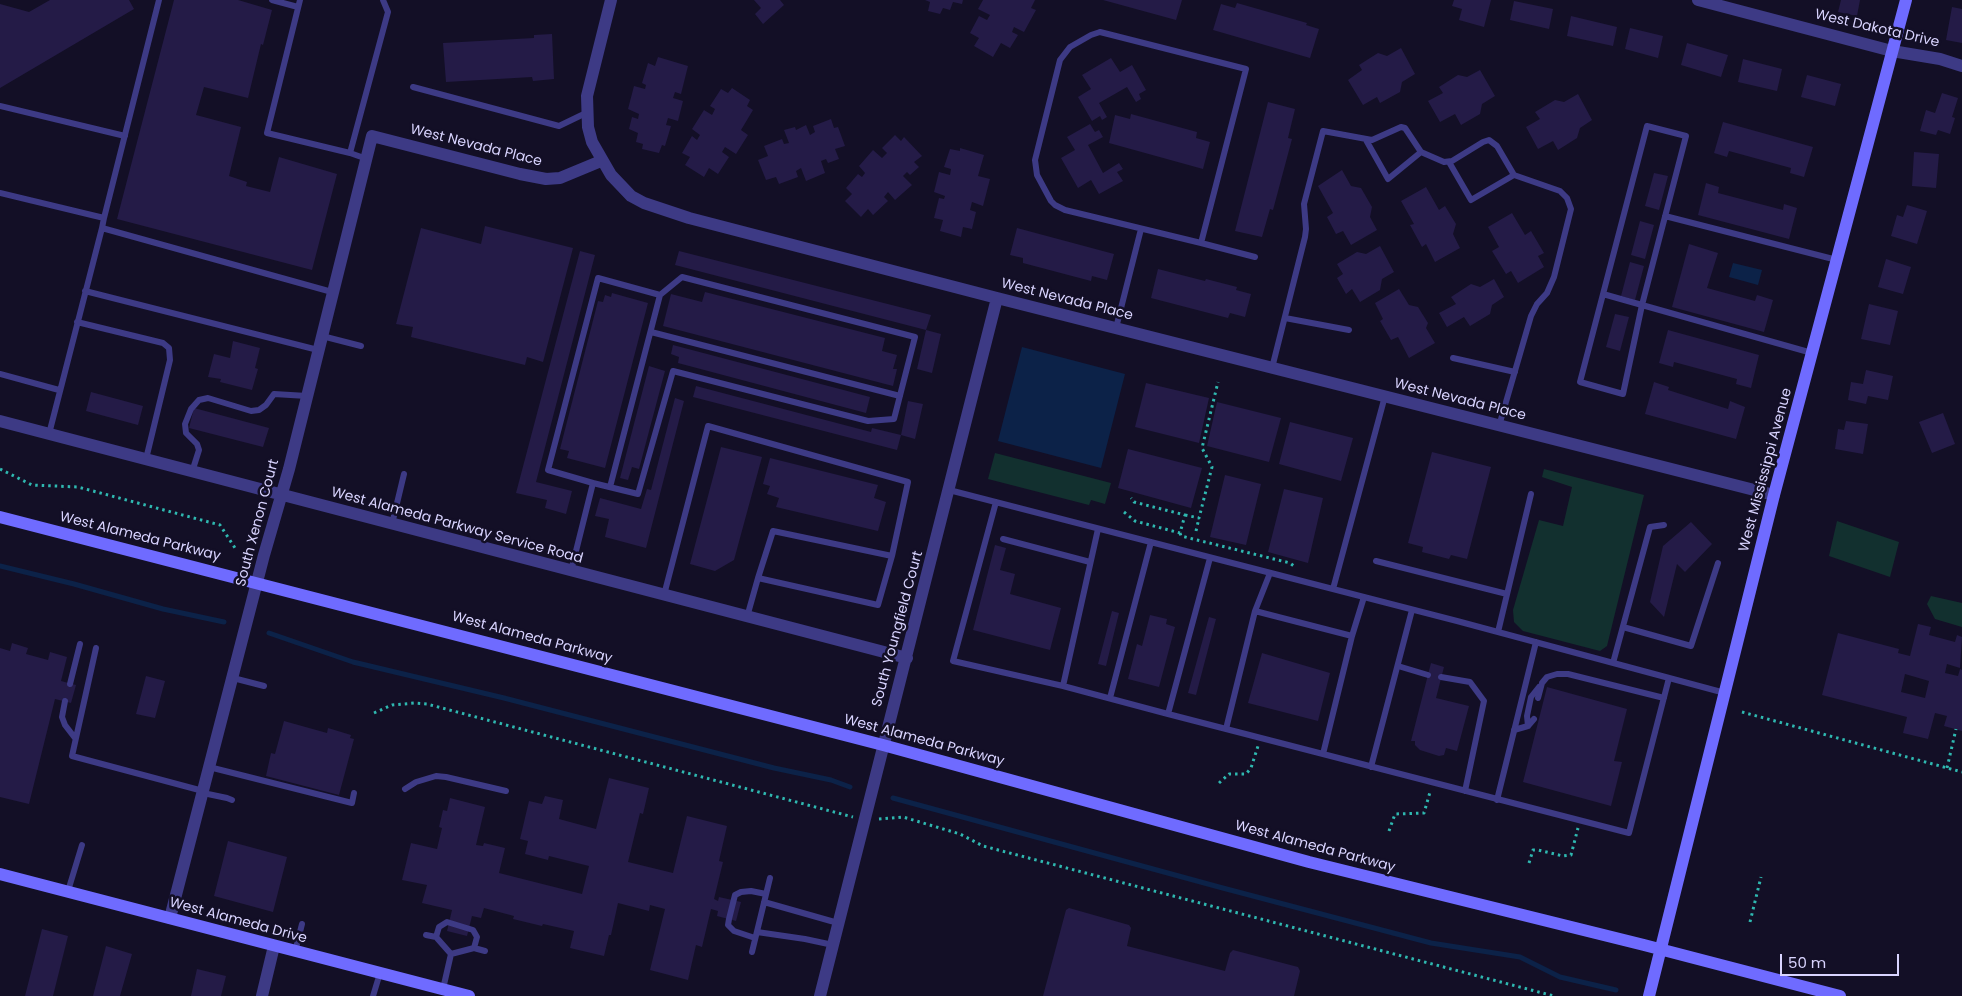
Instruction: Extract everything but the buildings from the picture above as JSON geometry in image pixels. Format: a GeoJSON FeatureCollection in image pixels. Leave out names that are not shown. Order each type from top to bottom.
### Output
{"type":"FeatureCollection","features":[{"type":"Feature","properties":{"kind":"main road","name":"West Mississippi Avenue"},"geometry":{"type":"LineString","coordinates":[[1649,996],[1774,495],[1906,0]]}},
{"type":"Feature","properties":{"kind":"main road","name":"West Alameda Parkway"},"geometry":{"type":"LineString","coordinates":[[0,517],[882,745],[1309,862],[1660,949],[1840,996]]}},
{"type":"Feature","properties":{"kind":"main road","name":"West Alameda Drive"},"geometry":{"type":"LineString","coordinates":[[0,874],[469,996]]}},
{"type":"Feature","properties":{"kind":"street"},"geometry":{"type":"LineString","coordinates":[[601,161],[592,142],[586,113],[592,73],[611,0]]}},
{"type":"Feature","properties":{"kind":"street","name":"West Dakota Drive"},"geometry":{"type":"LineString","coordinates":[[1703,1],[1892,51],[1940,59],[1962,66]]}},
{"type":"Feature","properties":{"kind":"street","name":"West Nevada Place"},"geometry":{"type":"LineString","coordinates":[[372,136],[546,179],[560,178],[601,161],[611,175],[631,196],[660,210],[997,298],[1774,495]]}},
{"type":"Feature","properties":{"kind":"street","name":"South Xenon Court"},"geometry":{"type":"LineString","coordinates":[[170,918],[264,555],[282,496],[372,136]]}},
{"type":"Feature","properties":{"kind":"street","name":"South Youngfield Court"},"geometry":{"type":"LineString","coordinates":[[820,996],[882,745],[907,658],[997,298]]}},
{"type":"Feature","properties":{"kind":"street","name":"West Alameda Parkway Service Road"},"geometry":{"type":"LineString","coordinates":[[0,421],[907,658]]}},
{"type":"Feature","properties":{"kind":"street"},"geometry":{"type":"LineString","coordinates":[[262,996],[274,946]]}},
{"type":"Feature","properties":{"kind":"lane"},"geometry":{"type":"LineString","coordinates":[[49,434],[160,0]]}},
{"type":"Feature","properties":{"kind":"lane"},"geometry":{"type":"LineString","coordinates":[[272,0],[299,3],[267,133],[350,153],[367,159]]}},
{"type":"Feature","properties":{"kind":"lane"},"geometry":{"type":"LineString","coordinates":[[350,153],[388,12],[383,0]]}},
{"type":"Feature","properties":{"kind":"lane"},"geometry":{"type":"LineString","coordinates":[[1201,243],[1246,70],[1100,32],[1070,47],[1060,60],[1035,160],[1035,171],[1051,200],[1060,208],[1255,257]]}},
{"type":"Feature","properties":{"kind":"lane"},"geometry":{"type":"LineString","coordinates":[[413,87],[559,126],[586,113]]}},
{"type":"Feature","properties":{"kind":"lane"},"geometry":{"type":"LineString","coordinates":[[0,106],[125,136]]}},
{"type":"Feature","properties":{"kind":"lane"},"geometry":{"type":"LineString","coordinates":[[1647,126],[1686,136],[1665,216],[1642,305],[1623,394],[1580,382],[1647,126]]}},
{"type":"Feature","properties":{"kind":"lane"},"geometry":{"type":"LineString","coordinates":[[1272,368],[1305,237],[1306,220],[1304,204],[1323,131],[1366,140],[1378,139],[1401,127],[1408,131],[1421,152],[1435,159],[1449,162],[1489,140],[1497,146],[1514,176],[1560,192],[1567,198],[1571,209],[1554,277],[1545,296],[1534,309],[1500,426]]}},
{"type":"Feature","properties":{"kind":"lane"},"geometry":{"type":"LineString","coordinates":[[1366,140],[1388,179],[1421,152]]}},
{"type":"Feature","properties":{"kind":"lane"},"geometry":{"type":"LineString","coordinates":[[1449,162],[1471,200],[1514,176]]}},
{"type":"Feature","properties":{"kind":"lane"},"geometry":{"type":"LineString","coordinates":[[0,192],[104,218]]}},
{"type":"Feature","properties":{"kind":"lane"},"geometry":{"type":"LineString","coordinates":[[1665,216],[1837,260]]}},
{"type":"Feature","properties":{"kind":"lane"},"geometry":{"type":"LineString","coordinates":[[102,228],[332,292]]}},
{"type":"Feature","properties":{"kind":"lane"},"geometry":{"type":"LineString","coordinates":[[1116,328],[1141,229]]}},
{"type":"Feature","properties":{"kind":"lane"},"geometry":{"type":"LineString","coordinates":[[610,487],[660,295],[682,277],[915,337],[894,419],[868,421],[673,371],[638,494],[610,487],[548,470],[598,278],[660,295]]}},
{"type":"Feature","properties":{"kind":"lane"},"geometry":{"type":"LineString","coordinates":[[85,291],[318,350]]}},
{"type":"Feature","properties":{"kind":"lane"},"geometry":{"type":"LineString","coordinates":[[1603,294],[1812,353]]}},
{"type":"Feature","properties":{"kind":"lane"},"geometry":{"type":"LineString","coordinates":[[1285,318],[1349,330]]}},
{"type":"Feature","properties":{"kind":"lane"},"geometry":{"type":"LineString","coordinates":[[77,322],[163,343],[169,348],[170,360],[146,459]]}},
{"type":"Feature","properties":{"kind":"lane"},"geometry":{"type":"LineString","coordinates":[[651,332],[900,396]]}},
{"type":"Feature","properties":{"kind":"lane"},"geometry":{"type":"LineString","coordinates":[[322,336],[361,346]]}},
{"type":"Feature","properties":{"kind":"lane"},"geometry":{"type":"LineString","coordinates":[[1453,358],[1515,372]]}},
{"type":"Feature","properties":{"kind":"lane"},"geometry":{"type":"LineString","coordinates":[[0,374],[59,390]]}},
{"type":"Feature","properties":{"kind":"lane"},"geometry":{"type":"LineString","coordinates":[[192,472],[199,450],[197,444],[186,433],[186,424],[191,409],[199,400],[208,398],[251,411],[259,410],[266,405],[274,394],[307,396]]}},
{"type":"Feature","properties":{"kind":"lane"},"geometry":{"type":"LineString","coordinates":[[1333,589],[1385,396]]}},
{"type":"Feature","properties":{"kind":"lane"},"geometry":{"type":"LineString","coordinates":[[664,595],[708,426],[908,482],[892,556],[878,605],[758,578]]}},
{"type":"Feature","properties":{"kind":"lane"},"geometry":{"type":"LineString","coordinates":[[392,524],[404,474]]}},
{"type":"Feature","properties":{"kind":"lane"},"geometry":{"type":"LineString","coordinates":[[571,571],[593,482]]}},
{"type":"Feature","properties":{"kind":"lane"},"geometry":{"type":"LineString","coordinates":[[949,490],[1498,632],[1725,693]]}},
{"type":"Feature","properties":{"kind":"lane"},"geometry":{"type":"LineString","coordinates":[[1498,632],[1531,494]]}},
{"type":"Feature","properties":{"kind":"lane"},"geometry":{"type":"LineString","coordinates":[[996,502],[953,661],[1110,698],[1629,833],[1669,678]]}},
{"type":"Feature","properties":{"kind":"lane"},"geometry":{"type":"LineString","coordinates":[[1613,663],[1650,527],[1664,525]]}},
{"type":"Feature","properties":{"kind":"lane"},"geometry":{"type":"LineString","coordinates":[[1062,686],[1098,529]]}},
{"type":"Feature","properties":{"kind":"lane"},"geometry":{"type":"LineString","coordinates":[[747,617],[773,531],[892,556]]}},
{"type":"Feature","properties":{"kind":"lane"},"geometry":{"type":"LineString","coordinates":[[1004,539],[1090,562]]}},
{"type":"Feature","properties":{"kind":"lane"},"geometry":{"type":"LineString","coordinates":[[1110,698],[1150,542]]}},
{"type":"Feature","properties":{"kind":"lane"},"geometry":{"type":"LineString","coordinates":[[1168,714],[1210,558]]}},
{"type":"Feature","properties":{"kind":"lane"},"geometry":{"type":"LineString","coordinates":[[1376,562],[1507,594]]}},
{"type":"Feature","properties":{"kind":"lane"},"geometry":{"type":"LineString","coordinates":[[1623,628],[1691,646],[1718,563]]}},
{"type":"Feature","properties":{"kind":"lane"},"geometry":{"type":"LineString","coordinates":[[1226,729],[1255,611],[1270,573]]}},
{"type":"Feature","properties":{"kind":"lane"},"geometry":{"type":"LineString","coordinates":[[1323,754],[1352,636],[1364,597]]}},
{"type":"Feature","properties":{"kind":"lane"},"geometry":{"type":"LineString","coordinates":[[1371,767],[1412,610]]}},
{"type":"Feature","properties":{"kind":"lane"},"geometry":{"type":"LineString","coordinates":[[1255,611],[1352,636]]}},
{"type":"Feature","properties":{"kind":"lane"},"geometry":{"type":"LineString","coordinates":[[1497,800],[1536,642]]}},
{"type":"Feature","properties":{"kind":"lane"},"geometry":{"type":"LineString","coordinates":[[70,684],[80,644]]}},
{"type":"Feature","properties":{"kind":"lane"},"geometry":{"type":"LineString","coordinates":[[96,648],[72,756],[232,800]]}},
{"type":"Feature","properties":{"kind":"lane"},"geometry":{"type":"LineString","coordinates":[[1398,666],[1428,674]]}},
{"type":"Feature","properties":{"kind":"lane"},"geometry":{"type":"LineString","coordinates":[[1528,726],[1527,716],[1531,697],[1547,677],[1557,674],[1568,674],[1664,698]]}},
{"type":"Feature","properties":{"kind":"lane"},"geometry":{"type":"LineString","coordinates":[[1441,677],[1470,682],[1484,701],[1465,791]]}},
{"type":"Feature","properties":{"kind":"lane"},"geometry":{"type":"LineString","coordinates":[[233,678],[264,686]]}},
{"type":"Feature","properties":{"kind":"lane"},"geometry":{"type":"LineString","coordinates":[[1538,698],[1542,684]]}},
{"type":"Feature","properties":{"kind":"lane"},"geometry":{"type":"LineString","coordinates":[[65,702],[62,717],[65,725],[75,738]]}},
{"type":"Feature","properties":{"kind":"lane"},"geometry":{"type":"LineString","coordinates":[[1514,730],[1528,726],[1534,719]]}},
{"type":"Feature","properties":{"kind":"lane"},"geometry":{"type":"LineString","coordinates":[[209,767],[352,803],[354,793]]}},
{"type":"Feature","properties":{"kind":"lane"},"geometry":{"type":"LineString","coordinates":[[405,789],[416,782],[436,776],[506,791]]}},
{"type":"Feature","properties":{"kind":"lane"},"geometry":{"type":"LineString","coordinates":[[68,891],[82,845]]}},
{"type":"Feature","properties":{"kind":"lane"},"geometry":{"type":"LineString","coordinates":[[752,952],[770,878]]}},
{"type":"Feature","properties":{"kind":"lane"},"geometry":{"type":"LineString","coordinates":[[766,894],[751,891],[735,895],[728,925],[734,931],[756,935],[805,939],[832,945]]}},
{"type":"Feature","properties":{"kind":"lane"},"geometry":{"type":"LineString","coordinates":[[764,902],[838,923]]}},
{"type":"Feature","properties":{"kind":"lane"},"geometry":{"type":"LineString","coordinates":[[436,937],[439,926],[447,922],[474,930],[477,937],[474,948]]}},
{"type":"Feature","properties":{"kind":"lane"},"geometry":{"type":"LineString","coordinates":[[295,952],[302,924]]}},
{"type":"Feature","properties":{"kind":"lane"},"geometry":{"type":"LineString","coordinates":[[426,935],[436,937],[452,954]]}},
{"type":"Feature","properties":{"kind":"lane"},"geometry":{"type":"LineString","coordinates":[[452,954],[474,948],[485,951]]}},
{"type":"Feature","properties":{"kind":"lane"},"geometry":{"type":"LineString","coordinates":[[442,989],[452,954]]}},
{"type":"Feature","properties":{"kind":"lane"},"geometry":{"type":"LineString","coordinates":[[373,996],[380,973]]}},
{"type":"Feature","properties":{"kind":"path"},"geometry":{"type":"LineString","coordinates":[[1196,531],[1212,467],[1202,448],[1218,382]]}},
{"type":"Feature","properties":{"kind":"path"},"geometry":{"type":"LineString","coordinates":[[0,469],[32,485],[78,488],[220,525],[235,548]]}},
{"type":"Feature","properties":{"kind":"path"},"geometry":{"type":"LineString","coordinates":[[1131,498],[1134,502],[1199,518]]}},
{"type":"Feature","properties":{"kind":"path"},"geometry":{"type":"LineString","coordinates":[[1124,512],[1135,520],[1180,533],[1181,536],[1290,563],[1300,571]]}},
{"type":"Feature","properties":{"kind":"path"},"geometry":{"type":"LineString","coordinates":[[1180,533],[1185,515]]}},
{"type":"Feature","properties":{"kind":"path"},"geometry":{"type":"LineString","coordinates":[[374,713],[392,705],[427,704],[864,819],[903,818],[960,834],[982,846],[1554,996]]}},
{"type":"Feature","properties":{"kind":"path"},"geometry":{"type":"LineString","coordinates":[[1742,712],[1962,772]]}},
{"type":"Feature","properties":{"kind":"path"},"geometry":{"type":"LineString","coordinates":[[1947,768],[1956,729]]}},
{"type":"Feature","properties":{"kind":"path"},"geometry":{"type":"LineString","coordinates":[[1219,783],[1229,774],[1246,774],[1251,768],[1261,738]]}},
{"type":"Feature","properties":{"kind":"path"},"geometry":{"type":"LineString","coordinates":[[1389,832],[1395,814],[1424,813],[1432,783]]}},
{"type":"Feature","properties":{"kind":"path"},"geometry":{"type":"LineString","coordinates":[[1529,863],[1533,850],[1563,856],[1571,855],[1580,821]]}},
{"type":"Feature","properties":{"kind":"path"},"geometry":{"type":"LineString","coordinates":[[1750,922],[1761,877]]}},
{"type":"Feature","properties":{"kind":"green space"},"geometry":{"type":"Polygon","coordinates":[[[995,453],[1111,483],[1105,504],[1091,500],[1089,505],[988,479],[995,453]]]}},
{"type":"Feature","properties":{"kind":"green space"},"geometry":{"type":"Polygon","coordinates":[[[1544,469],[1644,495],[1607,646],[1600,651],[1523,631],[1514,622],[1513,610],[1539,520],[1563,526],[1572,487],[1542,477],[1544,469]]]}},
{"type":"Feature","properties":{"kind":"green space"},"geometry":{"type":"Polygon","coordinates":[[[1837,521],[1899,542],[1890,577],[1829,556],[1837,521]]]}},
{"type":"Feature","properties":{"kind":"green space"},"geometry":{"type":"Polygon","coordinates":[[[1931,596],[1962,603],[1962,627],[1935,619],[1927,604],[1931,596]]]}},
{"type":"Feature","properties":{"kind":"water"},"geometry":{"type":"Polygon","coordinates":[[[1733,263],[1762,270],[1758,285],[1729,277],[1733,263]]]}},
{"type":"Feature","properties":{"kind":"water"},"geometry":{"type":"Polygon","coordinates":[[[1022,347],[1125,374],[1101,468],[998,441],[1022,347]]]}},
{"type":"Feature","properties":{"kind":"waterway"},"geometry":{"type":"LineString","coordinates":[[0,566],[163,609],[224,622]]}},
{"type":"Feature","properties":{"kind":"waterway"},"geometry":{"type":"LineString","coordinates":[[269,633],[353,662],[504,698],[774,768],[831,780],[850,787]]}},
{"type":"Feature","properties":{"kind":"waterway"},"geometry":{"type":"LineString","coordinates":[[893,798],[1431,943],[1520,957],[1560,977],[1616,990]]}}]}
